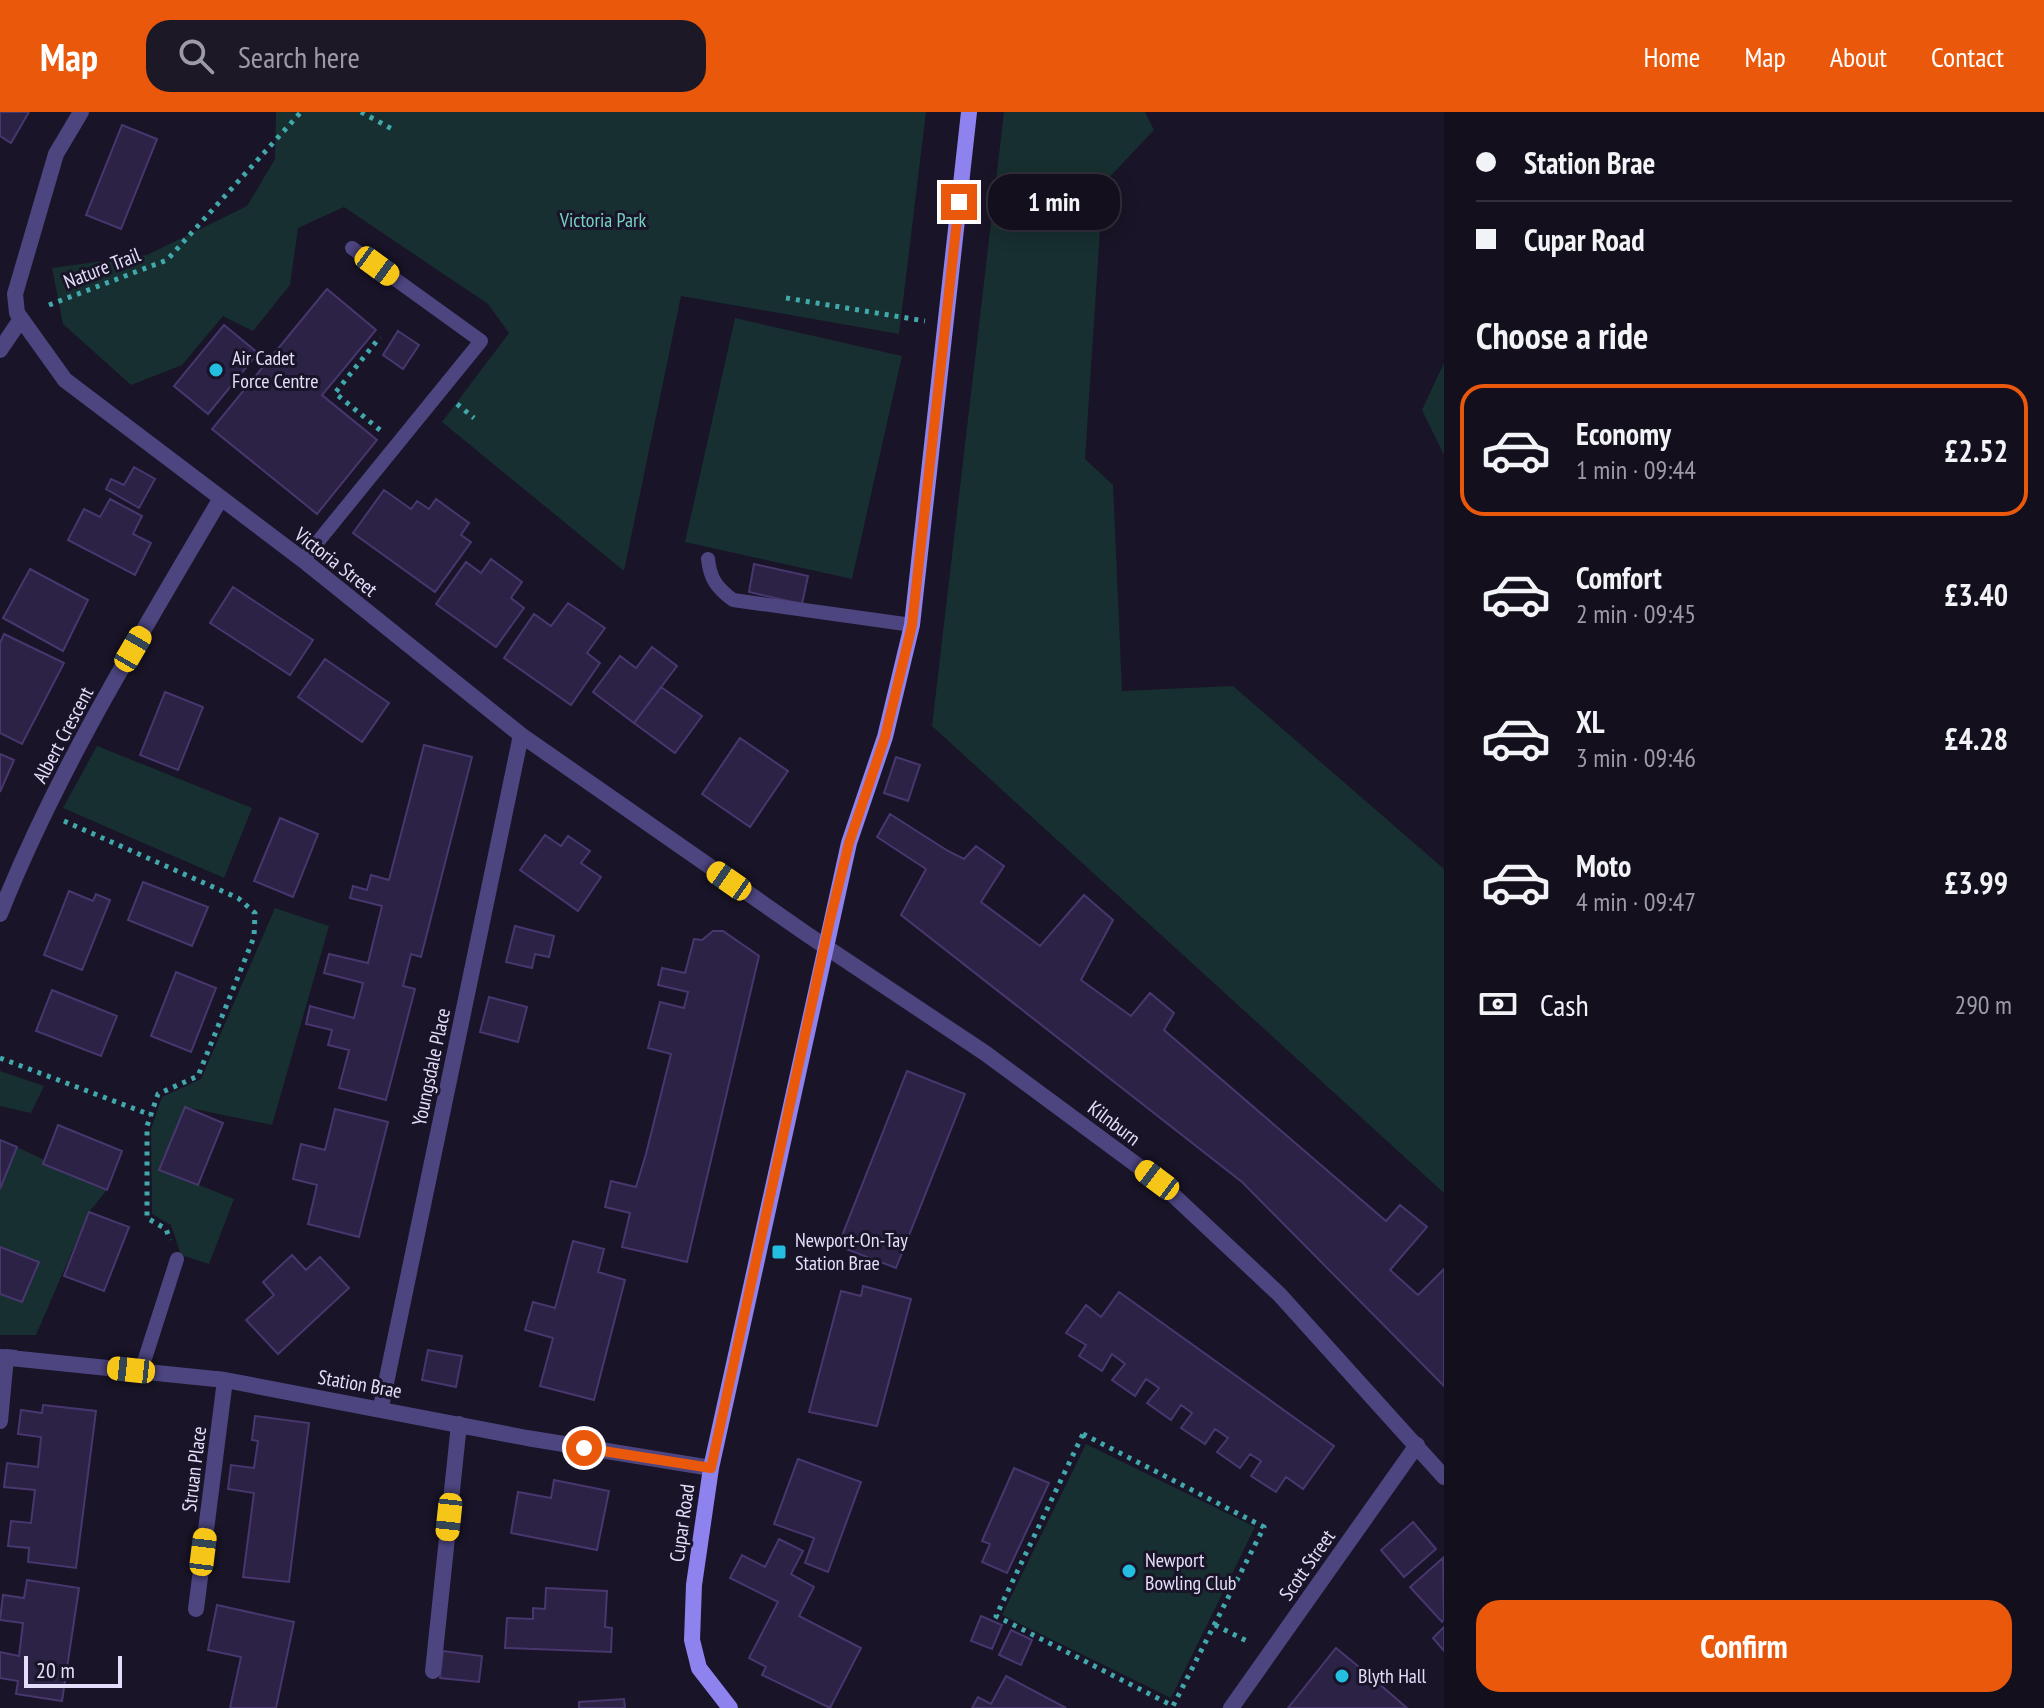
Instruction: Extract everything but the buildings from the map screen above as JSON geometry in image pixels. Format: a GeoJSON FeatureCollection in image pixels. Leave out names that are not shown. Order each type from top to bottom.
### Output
{"type":"FeatureCollection","features":[{"type":"Feature","properties":{"kind":"main road","name":"Cupar Road"},"geometry":{"type":"LineString","coordinates":[[723,1705],[699,1668],[692,1640],[694,1585],[711,1468],[824,946],[849,843],[885,737],[912,625],[969,112]]}},
{"type":"Feature","properties":{"kind":"street"},"geometry":{"type":"LineString","coordinates":[[2,343],[21,319],[15,294],[19,280],[56,154],[81,112]]}},
{"type":"Feature","properties":{"kind":"street","name":"Victoria Street"},"geometry":{"type":"LineString","coordinates":[[21,319],[65,380],[303,560],[521,735],[824,946]]}},
{"type":"Feature","properties":{"kind":"street","name":"Albert Crescent"},"geometry":{"type":"LineString","coordinates":[[0,914],[45,812],[104,699],[221,498]]}},
{"type":"Feature","properties":{"kind":"street","name":"Youngsdale Place"},"geometry":{"type":"LineString","coordinates":[[381,1407],[521,735]]}},
{"type":"Feature","properties":{"kind":"street","name":"Kilnburn"},"geometry":{"type":"LineString","coordinates":[[824,946],[985,1053],[1157,1180],[1279,1294],[1444,1477]]}},
{"type":"Feature","properties":{"kind":"street"},"geometry":{"type":"LineString","coordinates":[[0,1421],[3,1357],[225,1380]]}},
{"type":"Feature","properties":{"kind":"street","name":"Station Brae"},"geometry":{"type":"LineString","coordinates":[[3,1357],[225,1380],[711,1468]]}},
{"type":"Feature","properties":{"kind":"street","name":"Struan Place"},"geometry":{"type":"LineString","coordinates":[[196,1609],[225,1380]]}},
{"type":"Feature","properties":{"kind":"street"},"geometry":{"type":"LineString","coordinates":[[433,1671],[459,1424]]}},
{"type":"Feature","properties":{"kind":"street","name":"Scott Street"},"geometry":{"type":"LineString","coordinates":[[1231,1708],[1417,1445]]}},
{"type":"Feature","properties":{"kind":"lane"},"geometry":{"type":"LineString","coordinates":[[303,560],[481,341],[352,248]]}},
{"type":"Feature","properties":{"kind":"lane"},"geometry":{"type":"LineString","coordinates":[[708,559],[714,582],[733,600],[912,625]]}},
{"type":"Feature","properties":{"kind":"lane"},"geometry":{"type":"LineString","coordinates":[[141,1371],[177,1259]]}},
{"type":"Feature","properties":{"kind":"path","name":"Nature Trail"},"geometry":{"type":"LineString","coordinates":[[49,305],[167,260],[301,112]]}},
{"type":"Feature","properties":{"kind":"path"},"geometry":{"type":"LineString","coordinates":[[361,112],[392,129]]}},
{"type":"Feature","properties":{"kind":"path"},"geometry":{"type":"LineString","coordinates":[[786,298],[868,314],[946,323]]}},
{"type":"Feature","properties":{"kind":"path"},"geometry":{"type":"LineString","coordinates":[[380,337],[335,393],[387,436]]}},
{"type":"Feature","properties":{"kind":"path"},"geometry":{"type":"LineString","coordinates":[[45,812],[238,898],[255,913],[254,937],[198,1076],[158,1094],[147,1126],[147,1218],[166,1229],[177,1259]]}},
{"type":"Feature","properties":{"kind":"path"},"geometry":{"type":"LineString","coordinates":[[0,1058],[151,1115]]}},
{"type":"Feature","properties":{"kind":"path"},"geometry":{"type":"LineString","coordinates":[[1083,1434],[1264,1527],[1215,1625],[1173,1706],[996,1616],[1083,1434]]}},
{"type":"Feature","properties":{"kind":"path"},"geometry":{"type":"LineString","coordinates":[[1215,1625],[1257,1647]]}},
{"type":"Feature","properties":{"kind":"green space","name":"Victoria Park"},"geometry":{"type":"Polygon","coordinates":[[[276,112],[926,112],[899,334],[681,296],[624,571],[442,422],[509,333],[488,304],[344,207],[298,228],[290,285],[253,331],[223,316],[182,365],[131,385],[63,324],[52,268],[147,255],[247,206],[275,159],[276,112]]]}},
{"type":"Feature","properties":{"kind":"green space"},"geometry":{"type":"Polygon","coordinates":[[[1004,112],[1145,112],[1154,130],[1103,184],[1085,459],[1113,485],[1122,691],[1233,686],[1444,869],[1444,1193],[932,726],[1004,112]]]}},
{"type":"Feature","properties":{"kind":"green space"},"geometry":{"type":"Polygon","coordinates":[[[735,318],[902,356],[852,579],[685,542],[735,318]]]}},
{"type":"Feature","properties":{"kind":"green space"},"geometry":{"type":"Polygon","coordinates":[[[1444,363],[1444,455],[1422,410],[1444,363]]]}},
{"type":"Feature","properties":{"kind":"green space"},"geometry":{"type":"Polygon","coordinates":[[[97,746],[252,808],[224,878],[63,808],[97,746]]]}},
{"type":"Feature","properties":{"kind":"green space"},"geometry":{"type":"Polygon","coordinates":[[[275,908],[329,926],[272,1125],[185,1107],[159,1169],[234,1199],[209,1264],[181,1255],[171,1225],[152,1214],[151,1129],[162,1097],[201,1079],[275,908]]]}},
{"type":"Feature","properties":{"kind":"green space"},"geometry":{"type":"Polygon","coordinates":[[[0,1071],[44,1086],[31,1113],[0,1106],[0,1071]]]}},
{"type":"Feature","properties":{"kind":"green space"},"geometry":{"type":"Polygon","coordinates":[[[17,1147],[107,1190],[89,1212],[36,1335],[0,1335],[0,1294],[22,1302],[38,1263],[0,1247],[0,1189],[17,1147]]]}},
{"type":"Feature","properties":{"kind":"green space","name":"Newport Bowling Club"},"geometry":{"type":"Polygon","coordinates":[[[1086,1444],[1255,1527],[1171,1698],[1002,1615],[1086,1444]]]}},
{"type":"Feature","properties":{"kind":"place","name":"Air Cadet Force Centre"},"geometry":{"type":"Point","coordinates":[216,370]}},
{"type":"Feature","properties":{"kind":"place","name":"Newport-On-Tay Station Brae"},"geometry":{"type":"Point","coordinates":[779,1252]}},
{"type":"Feature","properties":{"kind":"place","name":"Newport Bowling Club"},"geometry":{"type":"Point","coordinates":[1129,1571]}},
{"type":"Feature","properties":{"kind":"place","name":"Blyth Hall"},"geometry":{"type":"Point","coordinates":[1342,1676]}},
{"type":"Feature","properties":{"kind":"route"},"geometry":{"type":"LineString","coordinates":[[584,1448],[711,1468],[830,920],[849,843],[885,737],[904,668],[912,625],[959,202]]}}]}
